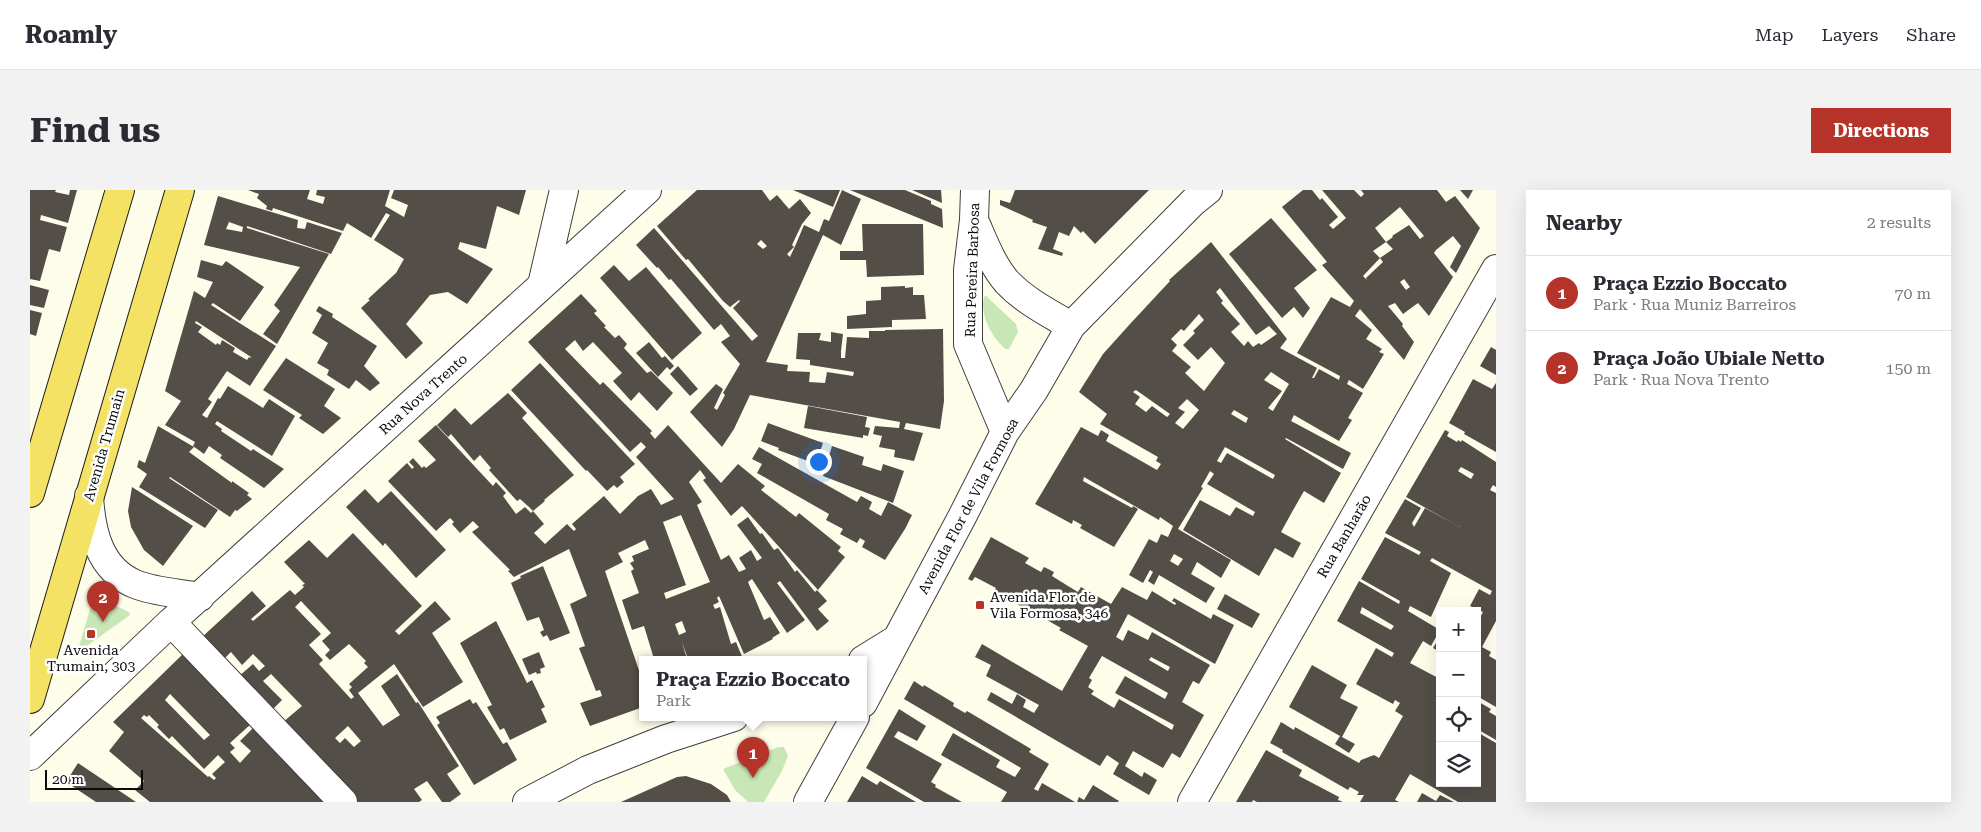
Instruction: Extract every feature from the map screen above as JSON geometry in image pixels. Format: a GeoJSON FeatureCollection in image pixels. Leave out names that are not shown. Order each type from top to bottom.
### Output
{"type":"FeatureCollection","features":[{"type":"Feature","properties":{"kind":"main road"},"geometry":{"type":"LineString","coordinates":[[30,493],[120,190]]}},
{"type":"Feature","properties":{"kind":"main road","name":"Avenida Trumain"},"geometry":{"type":"LineString","coordinates":[[30,699],[180,190]]}},
{"type":"Feature","properties":{"kind":"street"},"geometry":{"type":"LineString","coordinates":[[542,285],[564,190]]}},
{"type":"Feature","properties":{"kind":"street","name":"Rua Nova Trento"},"geometry":{"type":"LineString","coordinates":[[30,756],[171,622],[647,190]]}},
{"type":"Feature","properties":{"kind":"street","name":"Rua Pereira Barbosa"},"geometry":{"type":"LineString","coordinates":[[975,190],[974,220],[968,270],[968,344],[1005,432]]}},
{"type":"Feature","properties":{"kind":"street","name":"Avenida Flor de Vila Formosa"},"geometry":{"type":"LineString","coordinates":[[867,695],[1005,432],[1034,390],[1071,326],[1193,202],[1208,190]]}},
{"type":"Feature","properties":{"kind":"street"},"geometry":{"type":"LineString","coordinates":[[974,220],[990,254],[1006,281],[1026,298],[1071,326]]}},
{"type":"Feature","properties":{"kind":"street","name":"Rua Banharão"},"geometry":{"type":"LineString","coordinates":[[1192,802],[1496,269]]}},
{"type":"Feature","properties":{"kind":"street"},"geometry":{"type":"LineString","coordinates":[[89,496],[90,518],[97,546],[114,572],[135,584],[200,597]]}},
{"type":"Feature","properties":{"kind":"street"},"geometry":{"type":"LineString","coordinates":[[171,622],[343,802]]}},
{"type":"Feature","properties":{"kind":"street"},"geometry":{"type":"LineString","coordinates":[[867,658],[897,639]]}},
{"type":"Feature","properties":{"kind":"street"},"geometry":{"type":"LineString","coordinates":[[528,802],[588,770],[666,739],[722,721]]}},
{"type":"Feature","properties":{"kind":"street"},"geometry":{"type":"LineString","coordinates":[[808,802],[853,721]]}},
{"type":"Feature","properties":{"kind":"green space"},"geometry":{"type":"Polygon","coordinates":[[[985,295],[1016,324],[1018,332],[1009,349],[1001,345],[991,332],[983,309],[985,295]]]}},
{"type":"Feature","properties":{"kind":"green space"},"geometry":{"type":"Polygon","coordinates":[[[94,596],[129,612],[130,615],[77,653],[94,596]]]}},
{"type":"Feature","properties":{"kind":"green space"},"geometry":{"type":"Polygon","coordinates":[[[778,747],[784,747],[788,756],[782,771],[764,802],[748,802],[735,790],[723,769],[778,747]]]}},
{"type":"Feature","properties":{"kind":"building"},"geometry":{"type":"Polygon","coordinates":[[[30,190],[56,190],[55,192],[69,195],[70,190],[77,190],[68,223],[41,215],[40,220],[67,227],[60,252],[49,249],[40,281],[30,279],[30,190]]]}},
{"type":"Feature","properties":{"kind":"building"},"geometry":{"type":"Polygon","coordinates":[[[248,190],[310,190],[307,199],[323,204],[325,197],[316,195],[317,190],[390,190],[385,206],[404,217],[408,205],[391,198],[394,190],[526,190],[519,215],[497,206],[486,249],[460,242],[458,249],[493,269],[467,304],[448,292],[430,295],[406,324],[423,343],[406,359],[361,308],[396,273],[404,259],[374,240],[390,215],[386,213],[371,238],[347,223],[343,231],[273,208],[272,211],[266,209],[267,206],[257,198],[259,194],[248,190]]]}},
{"type":"Feature","properties":{"kind":"building"},"geometry":{"type":"Polygon","coordinates":[[[697,190],[762,190],[770,201],[777,195],[789,209],[800,199],[811,213],[802,224],[792,245],[794,247],[787,254],[790,257],[804,225],[819,232],[824,219],[829,221],[842,190],[861,199],[841,245],[823,235],[766,362],[788,365],[787,371],[810,372],[809,382],[825,383],[827,372],[853,376],[854,372],[810,365],[810,360],[796,359],[798,333],[821,333],[819,340],[831,342],[831,332],[843,334],[841,358],[845,358],[847,337],[869,338],[869,331],[943,329],[944,401],[940,429],[906,423],[904,429],[923,433],[914,461],[894,457],[895,450],[879,447],[882,436],[873,434],[875,426],[899,428],[900,422],[750,395],[734,429],[722,447],[690,412],[716,384],[723,389],[714,408],[717,410],[725,395],[723,393],[740,364],[721,342],[730,336],[721,324],[714,330],[671,279],[669,280],[636,245],[654,228],[752,341],[758,336],[733,308],[740,301],[730,307],[723,301],[657,226],[697,190]],[[761,240],[757,244],[763,249],[767,246],[761,240]]]}},
{"type":"Feature","properties":{"kind":"building"},"geometry":{"type":"Polygon","coordinates":[[[793,190],[840,190],[833,207],[793,190]]]}},
{"type":"Feature","properties":{"kind":"building"},"geometry":{"type":"Polygon","coordinates":[[[850,190],[905,190],[931,201],[931,204],[942,209],[943,228],[850,190]]]}},
{"type":"Feature","properties":{"kind":"building"},"geometry":{"type":"Polygon","coordinates":[[[912,190],[941,190],[942,203],[912,190]]]}},
{"type":"Feature","properties":{"kind":"building"},"geometry":{"type":"Polygon","coordinates":[[[1015,190],[1149,190],[1095,244],[1083,231],[1081,233],[1074,226],[1069,236],[1059,232],[1053,249],[1063,253],[1062,256],[1038,249],[1047,227],[1032,222],[1033,220],[1000,205],[1000,200],[1010,203],[1015,190]]]}},
{"type":"Feature","properties":{"kind":"building"},"geometry":{"type":"Polygon","coordinates":[[[1303,190],[1312,190],[1320,200],[1322,198],[1338,217],[1329,225],[1333,229],[1346,218],[1322,190],[1354,190],[1361,197],[1364,194],[1361,190],[1437,190],[1446,202],[1455,196],[1480,228],[1456,273],[1450,267],[1461,246],[1453,236],[1434,253],[1453,277],[1429,316],[1418,303],[1403,314],[1395,303],[1388,306],[1403,324],[1402,326],[1414,342],[1404,360],[1360,309],[1355,316],[1372,330],[1366,339],[1382,349],[1379,352],[1384,354],[1363,389],[1349,380],[1347,384],[1363,393],[1348,418],[1352,420],[1339,441],[1294,415],[1291,421],[1351,453],[1343,469],[1285,439],[1341,473],[1324,503],[1304,491],[1292,512],[1281,532],[1301,543],[1293,558],[1275,548],[1259,576],[1183,530],[1200,500],[1230,516],[1236,507],[1253,516],[1255,512],[1207,484],[1214,474],[1210,471],[1201,487],[1203,488],[1178,529],[1231,560],[1221,578],[1197,562],[1191,574],[1215,588],[1206,603],[1159,575],[1154,585],[1148,581],[1153,572],[1150,570],[1143,583],[1129,575],[1149,539],[1157,543],[1161,534],[1168,537],[1173,526],[1160,517],[1159,520],[1084,477],[1083,481],[1132,508],[1133,506],[1138,509],[1114,547],[1080,528],[1082,525],[1073,520],[1072,524],[1035,504],[1081,427],[1098,436],[1101,430],[1109,435],[1106,441],[1157,470],[1161,464],[1156,461],[1158,457],[1100,424],[1107,414],[1079,392],[1103,354],[1169,280],[1211,242],[1287,339],[1280,348],[1317,368],[1312,378],[1314,378],[1319,369],[1339,380],[1340,376],[1297,353],[1331,297],[1350,307],[1354,301],[1322,265],[1327,262],[1282,207],[1303,190]],[[1400,207],[1375,228],[1386,242],[1409,225],[1420,239],[1424,236],[1400,207]],[[1386,242],[1373,251],[1380,258],[1393,249],[1386,242]],[[1380,258],[1363,276],[1367,280],[1366,278],[1383,262],[1380,258]],[[1404,279],[1400,282],[1406,290],[1410,287],[1404,279]],[[1220,288],[1216,292],[1223,301],[1221,303],[1240,324],[1231,332],[1244,346],[1248,341],[1253,347],[1259,343],[1261,345],[1277,334],[1269,326],[1256,335],[1220,288]],[[1199,314],[1184,331],[1181,329],[1171,339],[1177,345],[1172,351],[1191,367],[1185,373],[1204,391],[1225,363],[1211,347],[1198,360],[1183,345],[1204,320],[1199,314]],[[1271,372],[1264,380],[1282,391],[1268,408],[1273,411],[1289,384],[1271,372]],[[1136,390],[1133,392],[1140,397],[1135,404],[1146,412],[1152,406],[1167,417],[1170,414],[1136,390]],[[1187,399],[1178,408],[1185,412],[1175,423],[1183,429],[1199,410],[1187,399]],[[1234,410],[1231,414],[1246,423],[1248,418],[1234,410]],[[1225,447],[1217,461],[1221,463],[1227,453],[1273,479],[1275,475],[1225,447]],[[1174,554],[1170,561],[1178,566],[1183,559],[1174,554]]]}},
{"type":"Feature","properties":{"kind":"building"},"geometry":{"type":"Polygon","coordinates":[[[1460,190],[1473,190],[1468,199],[1460,190]]]}},
{"type":"Feature","properties":{"kind":"building"},"geometry":{"type":"Polygon","coordinates":[[[218,196],[298,220],[297,228],[305,229],[307,222],[342,233],[331,254],[247,226],[247,228],[329,254],[277,344],[263,334],[280,311],[274,305],[300,267],[204,245],[218,196]],[[229,222],[226,229],[242,232],[243,227],[229,222]]]}},
{"type":"Feature","properties":{"kind":"building"},"geometry":{"type":"Polygon","coordinates":[[[1271,218],[1317,270],[1294,288],[1310,308],[1303,318],[1294,307],[1282,318],[1229,254],[1271,218]]]}},
{"type":"Feature","properties":{"kind":"building"},"geometry":{"type":"Polygon","coordinates":[[[862,224],[923,224],[924,275],[867,277],[866,260],[840,260],[840,251],[863,251],[862,224]]]}},
{"type":"Feature","properties":{"kind":"building"},"geometry":{"type":"Polygon","coordinates":[[[201,260],[222,266],[226,261],[264,287],[240,321],[213,303],[211,305],[276,346],[250,386],[227,371],[208,399],[212,402],[202,415],[207,418],[218,398],[220,399],[228,386],[263,408],[269,399],[295,416],[272,456],[217,421],[215,424],[222,429],[221,431],[251,451],[253,449],[284,469],[264,488],[220,458],[222,455],[209,446],[204,454],[193,446],[195,442],[165,425],[181,401],[165,391],[194,291],[205,298],[213,282],[197,277],[201,260]],[[196,321],[195,323],[202,327],[198,332],[216,345],[217,343],[220,345],[222,340],[235,348],[233,352],[247,360],[251,357],[196,321]]]}},
{"type":"Feature","properties":{"kind":"building"},"geometry":{"type":"Polygon","coordinates":[[[614,265],[629,281],[646,267],[702,333],[672,360],[600,278],[614,265]]]}},
{"type":"Feature","properties":{"kind":"building"},"geometry":{"type":"Polygon","coordinates":[[[30,285],[49,290],[44,308],[30,305],[30,285]]]}},
{"type":"Feature","properties":{"kind":"building"},"geometry":{"type":"Polygon","coordinates":[[[905,286],[905,288],[913,287],[913,295],[924,295],[926,319],[892,320],[892,327],[847,329],[847,316],[866,314],[866,301],[881,300],[881,287],[905,286]]]}},
{"type":"Feature","properties":{"kind":"building"},"geometry":{"type":"Polygon","coordinates":[[[581,294],[597,311],[594,313],[606,326],[604,327],[615,338],[619,335],[627,344],[624,348],[647,373],[651,371],[673,393],[657,411],[639,392],[631,401],[613,381],[622,373],[593,342],[583,351],[575,340],[565,349],[600,385],[603,382],[652,431],[650,433],[655,439],[668,425],[721,483],[738,464],[765,486],[761,490],[796,517],[799,513],[841,547],[838,551],[845,557],[818,590],[742,506],[731,516],[703,480],[706,478],[700,470],[689,482],[702,502],[697,505],[721,560],[729,555],[739,572],[746,569],[739,558],[751,550],[757,561],[762,558],[737,525],[748,517],[774,550],[778,548],[795,572],[797,570],[815,592],[817,590],[827,601],[818,609],[829,621],[817,631],[780,581],[777,583],[805,620],[787,633],[752,579],[748,582],[764,620],[770,617],[780,633],[773,639],[744,654],[719,596],[717,598],[719,602],[713,605],[715,609],[720,607],[731,644],[736,642],[742,656],[687,656],[682,642],[686,656],[653,656],[644,626],[632,630],[622,600],[639,593],[631,571],[634,569],[630,563],[634,561],[632,556],[649,549],[645,540],[618,553],[623,562],[605,571],[639,670],[639,708],[590,726],[580,703],[602,696],[600,690],[596,691],[579,648],[585,646],[570,604],[587,596],[569,549],[514,577],[508,571],[510,570],[472,532],[479,527],[473,521],[460,533],[452,524],[454,522],[450,518],[436,531],[388,481],[407,463],[412,469],[414,467],[409,462],[413,458],[422,468],[424,466],[426,468],[436,460],[418,441],[436,425],[493,486],[496,482],[506,493],[503,496],[516,514],[525,507],[531,513],[533,511],[544,524],[534,533],[545,544],[567,524],[574,531],[576,529],[572,524],[604,496],[620,514],[638,496],[651,489],[661,505],[674,499],[636,457],[646,447],[641,442],[630,452],[528,342],[581,294]],[[681,515],[663,522],[686,585],[664,593],[666,599],[710,582],[681,515]],[[682,621],[675,624],[679,635],[686,632],[682,621]]]}},
{"type":"Feature","properties":{"kind":"building"},"geometry":{"type":"Polygon","coordinates":[[[319,306],[333,314],[332,317],[377,346],[364,366],[380,383],[370,391],[356,380],[349,389],[327,375],[329,370],[317,363],[328,343],[312,333],[322,315],[316,311],[319,306]]]}},
{"type":"Feature","properties":{"kind":"building"},"geometry":{"type":"Polygon","coordinates":[[[30,310],[42,313],[36,336],[30,334],[30,310]]]}},
{"type":"Feature","properties":{"kind":"building"},"geometry":{"type":"Polygon","coordinates":[[[649,342],[662,358],[665,356],[674,366],[670,370],[667,367],[658,377],[636,353],[649,342]]]}},
{"type":"Feature","properties":{"kind":"building"},"geometry":{"type":"Polygon","coordinates":[[[1491,347],[1496,350],[1496,375],[1480,366],[1491,347]]]}},
{"type":"Feature","properties":{"kind":"building"},"geometry":{"type":"Polygon","coordinates":[[[286,358],[335,389],[324,406],[341,418],[323,434],[299,418],[302,415],[263,390],[286,358]]]}},
{"type":"Feature","properties":{"kind":"building"},"geometry":{"type":"Polygon","coordinates":[[[540,363],[635,464],[620,477],[624,482],[617,488],[614,485],[607,491],[511,390],[540,363]]]}},
{"type":"Feature","properties":{"kind":"building"},"geometry":{"type":"Polygon","coordinates":[[[678,366],[698,389],[690,396],[670,374],[678,366]]]}},
{"type":"Feature","properties":{"kind":"building"},"geometry":{"type":"Polygon","coordinates":[[[1473,379],[1492,389],[1496,383],[1496,452],[1449,423],[1473,379]]]}},
{"type":"Feature","properties":{"kind":"building"},"geometry":{"type":"Polygon","coordinates":[[[508,393],[527,413],[522,418],[574,475],[533,511],[520,499],[517,501],[489,470],[491,468],[480,455],[474,461],[451,434],[448,437],[437,425],[455,408],[471,425],[508,393]]]}},
{"type":"Feature","properties":{"kind":"building"},"geometry":{"type":"Polygon","coordinates":[[[808,406],[867,417],[865,427],[870,428],[868,436],[863,435],[863,438],[804,428],[808,406]]]}},
{"type":"Feature","properties":{"kind":"building"},"geometry":{"type":"Polygon","coordinates":[[[768,423],[823,443],[816,464],[778,450],[779,448],[761,441],[768,423]]]}},
{"type":"Feature","properties":{"kind":"building"},"geometry":{"type":"Polygon","coordinates":[[[158,426],[194,447],[189,452],[249,493],[247,495],[252,499],[237,511],[235,510],[230,517],[170,477],[218,510],[205,528],[139,487],[147,474],[137,467],[139,460],[145,463],[158,426]]]}},
{"type":"Feature","properties":{"kind":"building"},"geometry":{"type":"Polygon","coordinates":[[[1445,430],[1449,432],[1447,436],[1457,442],[1462,440],[1496,462],[1496,487],[1493,485],[1490,490],[1496,493],[1496,621],[1482,647],[1491,652],[1489,656],[1496,660],[1496,707],[1481,698],[1481,616],[1483,612],[1481,611],[1481,607],[1470,606],[1479,589],[1490,595],[1492,591],[1432,558],[1430,561],[1451,573],[1431,617],[1410,606],[1408,611],[1436,628],[1436,637],[1431,646],[1423,641],[1410,663],[1436,677],[1436,787],[1481,787],[1481,734],[1496,743],[1496,802],[1458,802],[1410,774],[1395,800],[1399,802],[1360,802],[1364,795],[1357,795],[1359,792],[1350,787],[1348,790],[1282,752],[1283,750],[1270,743],[1281,722],[1294,730],[1295,727],[1359,763],[1361,760],[1374,755],[1379,758],[1403,716],[1395,711],[1400,703],[1395,700],[1393,704],[1356,684],[1376,648],[1392,657],[1394,653],[1337,621],[1359,581],[1399,604],[1400,601],[1361,579],[1385,537],[1419,555],[1421,552],[1385,533],[1405,499],[1421,508],[1412,523],[1414,527],[1425,508],[1460,527],[1406,497],[1445,430]],[[1461,467],[1458,471],[1471,479],[1474,474],[1461,467]],[[1362,607],[1360,613],[1391,630],[1394,626],[1362,607]]]}},
{"type":"Feature","properties":{"kind":"building"},"geometry":{"type":"Polygon","coordinates":[[[832,446],[864,457],[862,465],[881,471],[883,464],[904,471],[893,503],[823,476],[832,446]]]}},
{"type":"Feature","properties":{"kind":"building"},"geometry":{"type":"Polygon","coordinates":[[[759,447],[857,502],[861,496],[872,502],[869,509],[881,516],[888,502],[912,515],[885,560],[862,547],[865,541],[860,538],[857,543],[840,534],[843,529],[826,520],[829,514],[757,473],[762,464],[752,459],[759,447]]]}},
{"type":"Feature","properties":{"kind":"building"},"geometry":{"type":"Polygon","coordinates":[[[132,487],[193,526],[163,566],[144,550],[131,527],[128,511],[132,487]]]}},
{"type":"Feature","properties":{"kind":"building"},"geometry":{"type":"Polygon","coordinates":[[[365,489],[378,503],[391,491],[446,550],[416,578],[385,543],[383,546],[346,507],[365,489]]]}},
{"type":"Feature","properties":{"kind":"building"},"geometry":{"type":"Polygon","coordinates":[[[353,533],[422,606],[395,631],[399,635],[435,601],[451,619],[432,633],[463,682],[423,707],[394,664],[358,693],[383,726],[400,715],[381,686],[397,674],[416,703],[418,702],[459,766],[447,774],[461,794],[450,802],[442,802],[427,781],[414,789],[422,800],[419,802],[357,802],[282,723],[302,706],[271,674],[263,681],[282,700],[271,711],[238,677],[253,664],[259,671],[265,666],[253,654],[242,665],[231,652],[223,660],[201,638],[252,591],[266,606],[251,619],[253,621],[290,590],[295,595],[304,587],[302,585],[305,584],[284,562],[309,540],[327,558],[353,533]],[[301,601],[295,607],[321,634],[309,645],[323,660],[319,664],[351,699],[354,697],[349,690],[352,687],[349,684],[368,667],[364,663],[366,661],[349,644],[330,660],[325,655],[330,650],[322,641],[331,633],[301,601]],[[348,726],[335,738],[340,743],[345,738],[354,747],[361,741],[348,726]]]}},
{"type":"Feature","properties":{"kind":"building"},"geometry":{"type":"Polygon","coordinates":[[[991,537],[1029,558],[1025,563],[1041,572],[1044,567],[1054,572],[1052,576],[1078,592],[1081,587],[1111,604],[1122,587],[1147,600],[1152,591],[1175,605],[1176,603],[1172,601],[1174,598],[1211,619],[1213,614],[1234,625],[1215,664],[1128,614],[1116,637],[1123,641],[1128,630],[1148,640],[1152,632],[1210,665],[1199,684],[1193,681],[1182,702],[1204,715],[1180,758],[1172,753],[1163,768],[1133,751],[1125,766],[1142,777],[1144,772],[1157,780],[1149,795],[1113,774],[1119,763],[1107,755],[1100,766],[987,700],[991,692],[1012,704],[1017,694],[1026,700],[1023,707],[1034,713],[1039,705],[986,676],[991,665],[975,657],[982,644],[1062,691],[1088,646],[1059,630],[1061,628],[1031,611],[1030,614],[1022,607],[994,591],[996,588],[975,577],[972,581],[968,579],[991,537]],[[1102,656],[1089,678],[1092,680],[1088,687],[1094,691],[1091,694],[1114,708],[1119,699],[1172,730],[1174,725],[1115,693],[1125,676],[1165,699],[1168,693],[1102,656]],[[1151,657],[1149,660],[1168,671],[1170,667],[1151,657]]]}},
{"type":"Feature","properties":{"kind":"building"},"geometry":{"type":"Polygon","coordinates":[[[543,566],[570,633],[550,641],[547,635],[543,637],[540,632],[544,630],[539,617],[527,621],[511,583],[521,578],[520,576],[543,566]]]}},
{"type":"Feature","properties":{"kind":"building"},"geometry":{"type":"Polygon","coordinates":[[[1225,594],[1260,614],[1252,628],[1217,609],[1225,594]]]}},
{"type":"Feature","properties":{"kind":"building"},"geometry":{"type":"Polygon","coordinates":[[[496,621],[527,683],[532,680],[545,707],[541,709],[547,722],[510,740],[504,728],[500,730],[487,707],[492,705],[460,643],[496,621]]]}},
{"type":"Feature","properties":{"kind":"building"},"geometry":{"type":"Polygon","coordinates":[[[539,652],[545,667],[540,669],[541,673],[537,674],[536,672],[529,675],[522,659],[539,652]]]}},
{"type":"Feature","properties":{"kind":"building"},"geometry":{"type":"Polygon","coordinates":[[[183,654],[251,724],[230,743],[235,748],[230,752],[240,763],[251,751],[240,741],[254,727],[326,802],[150,802],[135,790],[144,781],[109,751],[124,732],[113,722],[183,654]],[[170,694],[165,700],[204,740],[210,735],[170,694]],[[144,715],[141,718],[208,777],[214,780],[216,778],[212,774],[225,762],[218,755],[204,769],[172,736],[169,739],[157,727],[159,725],[149,715],[147,717],[144,715]]]}},
{"type":"Feature","properties":{"kind":"building"},"geometry":{"type":"Polygon","coordinates":[[[1312,665],[1347,685],[1340,698],[1358,707],[1342,737],[1355,744],[1349,753],[1335,744],[1340,736],[1289,707],[1312,665]]]}},
{"type":"Feature","properties":{"kind":"building"},"geometry":{"type":"Polygon","coordinates":[[[914,681],[954,703],[953,706],[965,713],[967,711],[1031,749],[1029,752],[1049,764],[1034,789],[1038,791],[1042,783],[1075,802],[1001,802],[1007,792],[941,755],[953,733],[1000,760],[996,767],[1015,777],[1021,768],[904,699],[914,681]]]}},
{"type":"Feature","properties":{"kind":"building"},"geometry":{"type":"Polygon","coordinates":[[[470,699],[473,704],[476,702],[503,744],[507,742],[517,760],[474,785],[437,725],[440,723],[436,717],[470,699]]]}},
{"type":"Feature","properties":{"kind":"building"},"geometry":{"type":"Polygon","coordinates":[[[1481,703],[1491,709],[1489,712],[1496,716],[1496,740],[1481,731],[1481,703]]]}},
{"type":"Feature","properties":{"kind":"building"},"geometry":{"type":"Polygon","coordinates":[[[899,709],[926,726],[917,741],[898,731],[894,737],[942,764],[931,782],[936,785],[935,787],[962,802],[924,802],[866,768],[899,709]]]}},
{"type":"Feature","properties":{"kind":"building"},"geometry":{"type":"Polygon","coordinates":[[[1266,750],[1302,770],[1299,776],[1339,797],[1338,800],[1343,802],[1257,802],[1253,800],[1252,802],[1236,802],[1266,750]]]}},
{"type":"Feature","properties":{"kind":"building"},"geometry":{"type":"Polygon","coordinates":[[[78,763],[136,802],[96,802],[66,782],[78,763]]]}},
{"type":"Feature","properties":{"kind":"building"},"geometry":{"type":"Polygon","coordinates":[[[686,776],[711,784],[727,795],[731,802],[621,802],[677,777],[686,776]]]}},
{"type":"Feature","properties":{"kind":"building"},"geometry":{"type":"Polygon","coordinates":[[[862,776],[877,785],[880,781],[916,802],[847,802],[862,776]]]}},
{"type":"Feature","properties":{"kind":"building"},"geometry":{"type":"Polygon","coordinates":[[[1093,785],[1119,801],[1077,802],[1079,797],[1084,800],[1093,785]]]}},
{"type":"Feature","properties":{"kind":"building"},"geometry":{"type":"Polygon","coordinates":[[[1422,793],[1436,801],[1440,795],[1454,802],[1417,802],[1422,793]]]}},
{"type":"Feature","properties":{"kind":"place","name":"Avenida Flor de Vila Formosa, 346"},"geometry":{"type":"Point","coordinates":[980,605]}},
{"type":"Feature","properties":{"kind":"place","name":"Praça João Ubiale Netto"},"geometry":{"type":"Point","coordinates":[103,622]}},
{"type":"Feature","properties":{"kind":"place","name":"Avenida Trumain, 303"},"geometry":{"type":"Point","coordinates":[91,634]}},
{"type":"Feature","properties":{"kind":"place","name":"Praça Ezzio Boccato"},"geometry":{"type":"Point","coordinates":[753,778]}}]}
